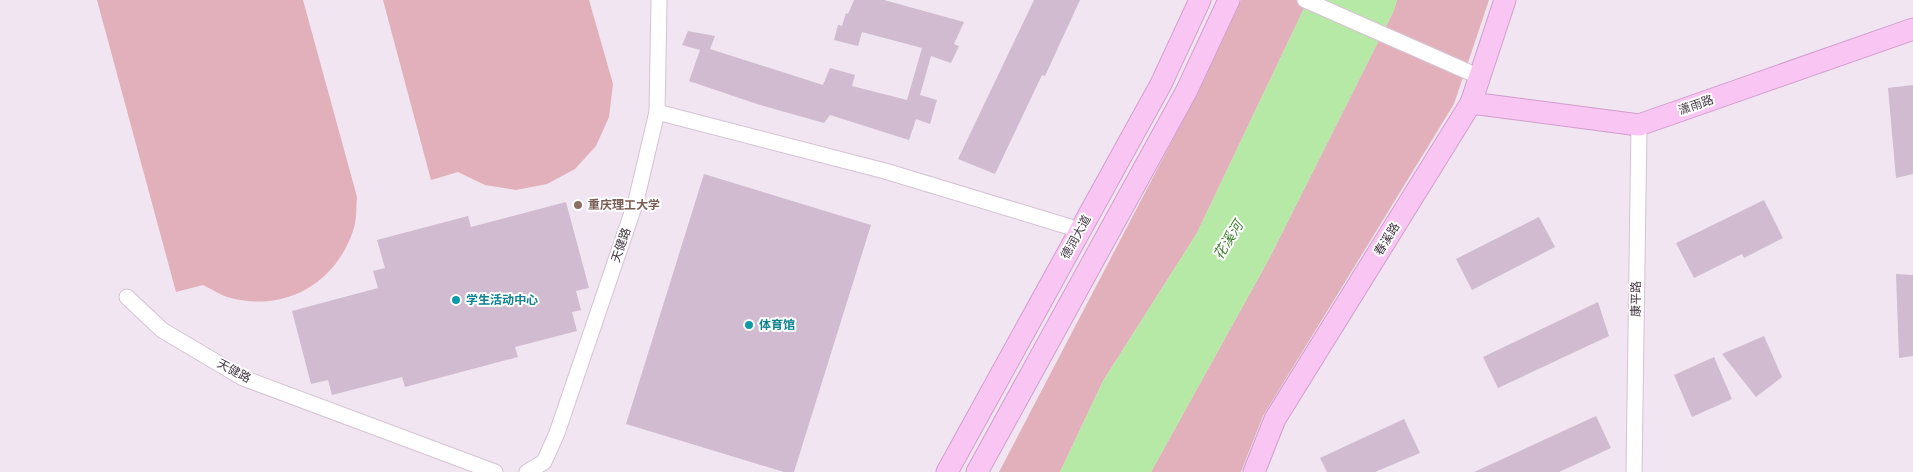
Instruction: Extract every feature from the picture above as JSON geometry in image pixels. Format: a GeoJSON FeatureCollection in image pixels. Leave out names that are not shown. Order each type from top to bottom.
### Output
{"type":"FeatureCollection","features":[{"type":"Feature","properties":{"kind":"main road","name":"德润大道"},"geometry":{"type":"LineString","coordinates":[[947,472],[1161,84],[1200,0]]}},
{"type":"Feature","properties":{"kind":"main road"},"geometry":{"type":"LineString","coordinates":[[977,472],[1186,92],[1229,0]]}},
{"type":"Feature","properties":{"kind":"main road","name":"春溪路"},"geometry":{"type":"LineString","coordinates":[[1254,472],[1275,419],[1472,103],[1505,0]]}},
{"type":"Feature","properties":{"kind":"main road","name":"潇雨路"},"geometry":{"type":"LineString","coordinates":[[1472,103],[1639,125],[1913,29]]}},
{"type":"Feature","properties":{"kind":"street","name":"天健路"},"geometry":{"type":"LineString","coordinates":[[527,472],[544,462],[557,434],[636,201],[657,112],[659,0]]}},
{"type":"Feature","properties":{"kind":"street"},"geometry":{"type":"LineString","coordinates":[[1305,0],[1480,77]]}},
{"type":"Feature","properties":{"kind":"street"},"geometry":{"type":"LineString","coordinates":[[657,112],[885,171],[1080,230]]}},
{"type":"Feature","properties":{"kind":"street","name":"康平路"},"geometry":{"type":"LineString","coordinates":[[1634,472],[1639,125]]}},
{"type":"Feature","properties":{"kind":"street","name":"天健路"},"geometry":{"type":"LineString","coordinates":[[127,297],[162,330],[243,378],[495,472]]}},
{"type":"Feature","properties":{"kind":"shaded area"},"geometry":{"type":"Polygon","coordinates":[[[97,0],[303,0],[357,197],[356,219],[345,250],[334,266],[321,279],[306,290],[289,297],[270,301],[231,298],[203,285],[176,292],[97,0]]]}},
{"type":"Feature","properties":{"kind":"shaded area"},"geometry":{"type":"Polygon","coordinates":[[[383,0],[589,0],[613,84],[609,117],[596,146],[575,169],[547,184],[516,190],[485,185],[458,172],[431,180],[383,0]]]}},
{"type":"Feature","properties":{"kind":"shaded area"},"geometry":{"type":"Polygon","coordinates":[[[1241,0],[1308,0],[1197,233],[1103,381],[1060,472],[999,472],[1195,97],[1241,0]]]}},
{"type":"Feature","properties":{"kind":"shaded area"},"geometry":{"type":"Polygon","coordinates":[[[1397,0],[1489,0],[1454,104],[1263,416],[1241,472],[1151,472],[1270,257],[1394,10],[1397,0]]]}},
{"type":"Feature","properties":{"kind":"water","name":"花溪河"},"geometry":{"type":"Polygon","coordinates":[[[1308,0],[1397,0],[1394,10],[1270,257],[1151,472],[1060,472],[1103,381],[1197,233],[1308,0]]]}},
{"type":"Feature","properties":{"kind":"building"},"geometry":{"type":"Polygon","coordinates":[[[854,0],[884,0],[964,22],[954,44],[959,46],[951,63],[931,56],[920,95],[937,100],[930,124],[916,119],[909,140],[830,115],[824,123],[757,104],[689,81],[700,50],[682,45],[688,31],[715,36],[710,49],[823,85],[830,68],[855,75],[852,86],[907,100],[922,48],[862,32],[858,46],[834,40],[838,25],[842,26],[846,13],[848,14],[854,0]]]}},
{"type":"Feature","properties":{"kind":"building"},"geometry":{"type":"Polygon","coordinates":[[[1034,0],[1080,0],[1045,76],[1042,75],[995,174],[958,159],[1034,0]]]}},
{"type":"Feature","properties":{"kind":"building"},"geometry":{"type":"Polygon","coordinates":[[[1913,85],[1913,174],[1896,178],[1888,88],[1913,85]]]}},
{"type":"Feature","properties":{"kind":"building","name":"体育馆"},"geometry":{"type":"Polygon","coordinates":[[[704,174],[871,225],[794,472],[784,472],[626,424],[704,174]]]}},
{"type":"Feature","properties":{"kind":"building"},"geometry":{"type":"Polygon","coordinates":[[[1764,200],[1783,238],[1744,258],[1742,254],[1694,278],[1676,243],[1764,200]]]}},
{"type":"Feature","properties":{"kind":"building","name":"学生活动中心"},"geometry":{"type":"Polygon","coordinates":[[[566,202],[589,288],[576,291],[581,310],[572,312],[577,331],[515,347],[518,357],[405,387],[402,377],[332,395],[328,380],[311,384],[292,311],[378,288],[373,271],[385,268],[377,240],[468,216],[471,227],[566,202]]]}},
{"type":"Feature","properties":{"kind":"building"},"geometry":{"type":"Polygon","coordinates":[[[1539,217],[1555,247],[1472,290],[1456,259],[1539,217]]]}},
{"type":"Feature","properties":{"kind":"building"},"geometry":{"type":"Polygon","coordinates":[[[1896,274],[1913,275],[1913,356],[1899,358],[1896,274]]]}},
{"type":"Feature","properties":{"kind":"building"},"geometry":{"type":"Polygon","coordinates":[[[1598,302],[1609,336],[1498,388],[1483,357],[1598,302]]]}},
{"type":"Feature","properties":{"kind":"building"},"geometry":{"type":"Polygon","coordinates":[[[1764,336],[1782,377],[1756,397],[1722,354],[1764,336]]]}},
{"type":"Feature","properties":{"kind":"building"},"geometry":{"type":"Polygon","coordinates":[[[1714,357],[1732,399],[1692,417],[1674,375],[1714,357]]]}},
{"type":"Feature","properties":{"kind":"building"},"geometry":{"type":"Polygon","coordinates":[[[1596,416],[1611,448],[1559,472],[1474,472],[1596,416]]]}},
{"type":"Feature","properties":{"kind":"building"},"geometry":{"type":"Polygon","coordinates":[[[1404,419],[1420,453],[1375,472],[1327,472],[1320,458],[1404,419]]]}},
{"type":"Feature","properties":{"kind":"place","name":"重庆理工大学"},"geometry":{"type":"Point","coordinates":[578,205]}},
{"type":"Feature","properties":{"kind":"place","name":"学生活动中心"},"geometry":{"type":"Point","coordinates":[456,300]}},
{"type":"Feature","properties":{"kind":"place","name":"体育馆"},"geometry":{"type":"Point","coordinates":[749,325]}}]}
